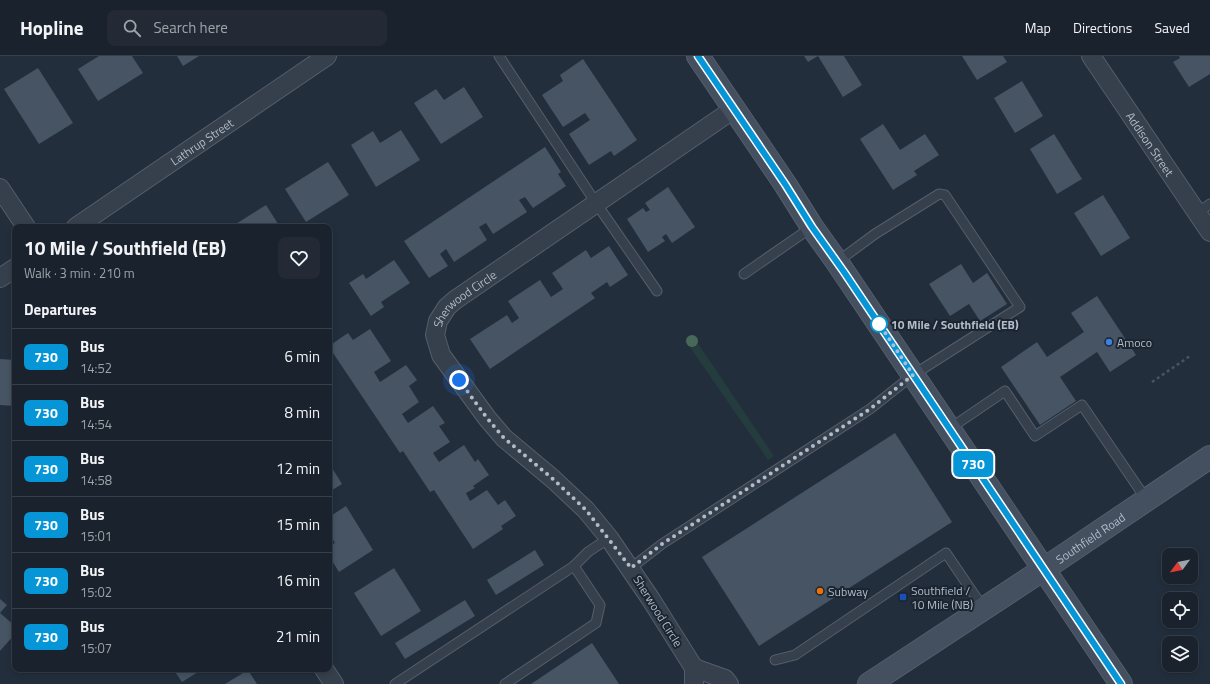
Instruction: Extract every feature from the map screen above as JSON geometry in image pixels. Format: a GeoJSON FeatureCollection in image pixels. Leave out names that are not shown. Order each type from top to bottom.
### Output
{"type":"FeatureCollection","features":[{"type":"Feature","properties":{"kind":"main road"},"geometry":{"type":"LineString","coordinates":[[698,56],[1121,684]]}},
{"type":"Feature","properties":{"kind":"main road","name":"Southfield Road"},"geometry":{"type":"LineString","coordinates":[[870,684],[1210,457]]}},
{"type":"Feature","properties":{"kind":"street","name":"Lathrup Street"},"geometry":{"type":"LineString","coordinates":[[80,224],[304,62],[327,56]]}},
{"type":"Feature","properties":{"kind":"street","name":"Addison Street"},"geometry":{"type":"LineString","coordinates":[[1091,56],[1204,208],[1210,232]]}},
{"type":"Feature","properties":{"kind":"street","name":"Sherwood Circle"},"geometry":{"type":"LineString","coordinates":[[729,684],[725,679],[694,676],[631,568],[609,538],[586,510],[553,479],[504,438],[487,418],[441,355],[435,335],[438,321],[447,307],[454,300],[688,142],[734,109]]}},
{"type":"Feature","properties":{"kind":"street"},"geometry":{"type":"LineString","coordinates":[[0,188],[24,224]]}},
{"type":"Feature","properties":{"kind":"street"},"geometry":{"type":"LineString","coordinates":[[0,278],[12,270]]}},
{"type":"Feature","properties":{"kind":"street"},"geometry":{"type":"LineString","coordinates":[[326,672],[334,684]]}},
{"type":"Feature","properties":{"kind":"lane"},"geometry":{"type":"LineString","coordinates":[[499,56],[596,203],[657,291]]}},
{"type":"Feature","properties":{"kind":"lane"},"geometry":{"type":"LineString","coordinates":[[631,568],[662,544],[870,409],[913,375],[1020,307],[945,195],[939,194],[837,262]]}},
{"type":"Feature","properties":{"kind":"lane"},"geometry":{"type":"LineString","coordinates":[[744,274],[812,227]]}},
{"type":"Feature","properties":{"kind":"lane"},"geometry":{"type":"LineString","coordinates":[[949,429],[1006,391],[1035,436],[1082,405],[1146,500]]}},
{"type":"Feature","properties":{"kind":"lane"},"geometry":{"type":"LineString","coordinates":[[396,684],[574,566],[588,552],[609,538]]}},
{"type":"Feature","properties":{"kind":"lane"},"geometry":{"type":"LineString","coordinates":[[775,660],[795,655],[946,553],[984,609]]}},
{"type":"Feature","properties":{"kind":"lane"},"geometry":{"type":"LineString","coordinates":[[505,684],[596,623],[600,605],[574,566]]}},
{"type":"Feature","properties":{"kind":"path"},"geometry":{"type":"LineString","coordinates":[[1152,382],[1190,356]]}},
{"type":"Feature","properties":{"kind":"green space"},"geometry":{"type":"Polygon","coordinates":[[[693,336],[774,456],[768,460],[685,340],[693,336]]]}},
{"type":"Feature","properties":{"kind":"building"},"geometry":{"type":"Polygon","coordinates":[[[99,56],[132,56],[143,73],[98,101],[78,69],[99,56]]]}},
{"type":"Feature","properties":{"kind":"building"},"geometry":{"type":"Polygon","coordinates":[[[177,56],[199,56],[183,66],[177,56]]]}},
{"type":"Feature","properties":{"kind":"building"},"geometry":{"type":"Polygon","coordinates":[[[804,56],[818,56],[808,62],[804,56]]]}},
{"type":"Feature","properties":{"kind":"building"},"geometry":{"type":"Polygon","coordinates":[[[818,56],[844,56],[862,85],[843,97],[818,56]]]}},
{"type":"Feature","properties":{"kind":"building"},"geometry":{"type":"Polygon","coordinates":[[[962,56],[1003,56],[1007,62],[977,80],[962,56]]]}},
{"type":"Feature","properties":{"kind":"building"},"geometry":{"type":"Polygon","coordinates":[[[1179,56],[1210,56],[1210,74],[1189,87],[1173,62],[1180,58],[1179,56]]]}},
{"type":"Feature","properties":{"kind":"building"},"geometry":{"type":"Polygon","coordinates":[[[583,59],[637,140],[614,156],[611,151],[589,165],[569,134],[590,120],[585,113],[563,127],[542,95],[563,81],[560,75],[583,59]]]}},
{"type":"Feature","properties":{"kind":"building"},"geometry":{"type":"Polygon","coordinates":[[[38,68],[73,123],[39,144],[4,89],[38,68]]]}},
{"type":"Feature","properties":{"kind":"building"},"geometry":{"type":"Polygon","coordinates":[[[1022,81],[1043,116],[1015,133],[994,98],[1022,81]]]}},
{"type":"Feature","properties":{"kind":"building"},"geometry":{"type":"Polygon","coordinates":[[[464,87],[483,117],[441,144],[414,103],[436,89],[444,100],[464,87]]]}},
{"type":"Feature","properties":{"kind":"building"},"geometry":{"type":"Polygon","coordinates":[[[883,124],[900,150],[925,134],[939,155],[914,171],[917,175],[893,190],[860,139],[883,124]]]}},
{"type":"Feature","properties":{"kind":"building"},"geometry":{"type":"Polygon","coordinates":[[[401,130],[420,160],[376,187],[351,145],[373,131],[380,143],[401,130]]]}},
{"type":"Feature","properties":{"kind":"building"},"geometry":{"type":"Polygon","coordinates":[[[1054,134],[1082,179],[1057,194],[1030,149],[1054,134]]]}},
{"type":"Feature","properties":{"kind":"building"},"geometry":{"type":"Polygon","coordinates":[[[545,147],[561,172],[558,174],[566,186],[533,208],[525,197],[519,200],[527,212],[493,234],[486,223],[479,227],[487,240],[454,262],[446,249],[440,254],[448,266],[429,278],[404,241],[545,147]]]}},
{"type":"Feature","properties":{"kind":"building"},"geometry":{"type":"Polygon","coordinates":[[[328,162],[349,195],[306,222],[285,189],[328,162]]]}},
{"type":"Feature","properties":{"kind":"building"},"geometry":{"type":"Polygon","coordinates":[[[668,187],[695,227],[672,243],[666,234],[662,237],[665,241],[648,252],[627,219],[643,208],[646,212],[650,210],[645,203],[668,187]]]}},
{"type":"Feature","properties":{"kind":"building"},"geometry":{"type":"Polygon","coordinates":[[[1103,195],[1130,238],[1101,256],[1074,213],[1103,195]]]}},
{"type":"Feature","properties":{"kind":"building"},"geometry":{"type":"Polygon","coordinates":[[[266,205],[278,224],[236,224],[266,205]]]}},
{"type":"Feature","properties":{"kind":"building"},"geometry":{"type":"Polygon","coordinates":[[[609,246],[628,275],[610,287],[607,282],[591,293],[595,298],[490,369],[470,339],[507,315],[512,323],[519,318],[508,301],[540,280],[551,297],[563,289],[552,273],[586,250],[591,258],[609,246]]]}},
{"type":"Feature","properties":{"kind":"building"},"geometry":{"type":"Polygon","coordinates":[[[394,260],[410,283],[381,302],[384,307],[371,316],[349,283],[363,274],[366,279],[394,260]]]}},
{"type":"Feature","properties":{"kind":"building"},"geometry":{"type":"Polygon","coordinates":[[[961,264],[973,283],[987,273],[1007,304],[980,321],[969,304],[950,316],[929,284],[961,264]]]}},
{"type":"Feature","properties":{"kind":"building","name":"Amoco"},"geometry":{"type":"Polygon","coordinates":[[[1097,296],[1136,355],[1110,372],[1097,352],[1060,377],[1076,401],[1040,425],[1001,367],[1037,342],[1047,357],[1084,332],[1071,313],[1097,296]]]}},
{"type":"Feature","properties":{"kind":"building"},"geometry":{"type":"Polygon","coordinates":[[[370,329],[391,361],[374,372],[380,382],[406,365],[417,380],[409,386],[419,402],[402,414],[408,423],[433,406],[445,423],[439,426],[450,442],[433,453],[439,462],[464,445],[475,462],[478,459],[489,475],[473,486],[475,488],[466,493],[470,501],[487,490],[498,505],[505,500],[516,516],[501,526],[503,529],[473,549],[434,490],[430,492],[403,451],[400,453],[332,351],[332,344],[348,333],[353,340],[370,329]]]}},
{"type":"Feature","properties":{"kind":"building"},"geometry":{"type":"Polygon","coordinates":[[[0,359],[12,360],[12,406],[0,405],[0,359]]]}},
{"type":"Feature","properties":{"kind":"building"},"geometry":{"type":"Polygon","coordinates":[[[895,433],[952,522],[759,646],[702,557],[895,433]]]}},
{"type":"Feature","properties":{"kind":"building"},"geometry":{"type":"Polygon","coordinates":[[[332,468],[342,484],[332,490],[332,468]]]}},
{"type":"Feature","properties":{"kind":"building"},"geometry":{"type":"Polygon","coordinates":[[[346,506],[373,550],[339,572],[332,561],[332,544],[335,543],[332,538],[332,515],[346,506]]]}},
{"type":"Feature","properties":{"kind":"building"},"geometry":{"type":"Polygon","coordinates":[[[535,550],[544,565],[496,595],[487,580],[535,550]]]}},
{"type":"Feature","properties":{"kind":"building"},"geometry":{"type":"Polygon","coordinates":[[[394,568],[421,611],[381,636],[354,593],[394,568]]]}},
{"type":"Feature","properties":{"kind":"building"},"geometry":{"type":"Polygon","coordinates":[[[0,599],[7,605],[0,613],[0,599]]]}},
{"type":"Feature","properties":{"kind":"building"},"geometry":{"type":"Polygon","coordinates":[[[465,600],[475,616],[405,659],[395,643],[465,600]]]}},
{"type":"Feature","properties":{"kind":"building"},"geometry":{"type":"Polygon","coordinates":[[[0,613],[12,623],[12,637],[0,651],[0,613]]]}},
{"type":"Feature","properties":{"kind":"building"},"geometry":{"type":"Polygon","coordinates":[[[592,643],[619,684],[531,684],[592,643]]]}},
{"type":"Feature","properties":{"kind":"building"},"geometry":{"type":"Polygon","coordinates":[[[175,672],[198,672],[182,682],[175,672]]]}},
{"type":"Feature","properties":{"kind":"building"},"geometry":{"type":"Polygon","coordinates":[[[245,672],[249,672],[257,684],[225,684],[245,672]]]}},
{"type":"Feature","properties":{"kind":"bus line","name":"730"},"geometry":{"type":"LineString","coordinates":[[698,56],[1121,684]]}},
{"type":"Feature","properties":{"kind":"place","name":"10 Mile / Southfield (EB)"},"geometry":{"type":"Point","coordinates":[879,324]}},
{"type":"Feature","properties":{"kind":"place","name":"Amoco"},"geometry":{"type":"Point","coordinates":[1109,342]}},
{"type":"Feature","properties":{"kind":"place","name":"Subway"},"geometry":{"type":"Point","coordinates":[820,591]}},
{"type":"Feature","properties":{"kind":"place","name":"Southfield / 10 Mile (NB)"},"geometry":{"type":"Point","coordinates":[903,597]}},
{"type":"Feature","properties":{"kind":"route"},"geometry":{"type":"LineString","coordinates":[[459,380],[504,438],[553,479],[586,510],[631,568],[662,544],[870,409],[913,375],[878,322],[879,324]]}}]}
